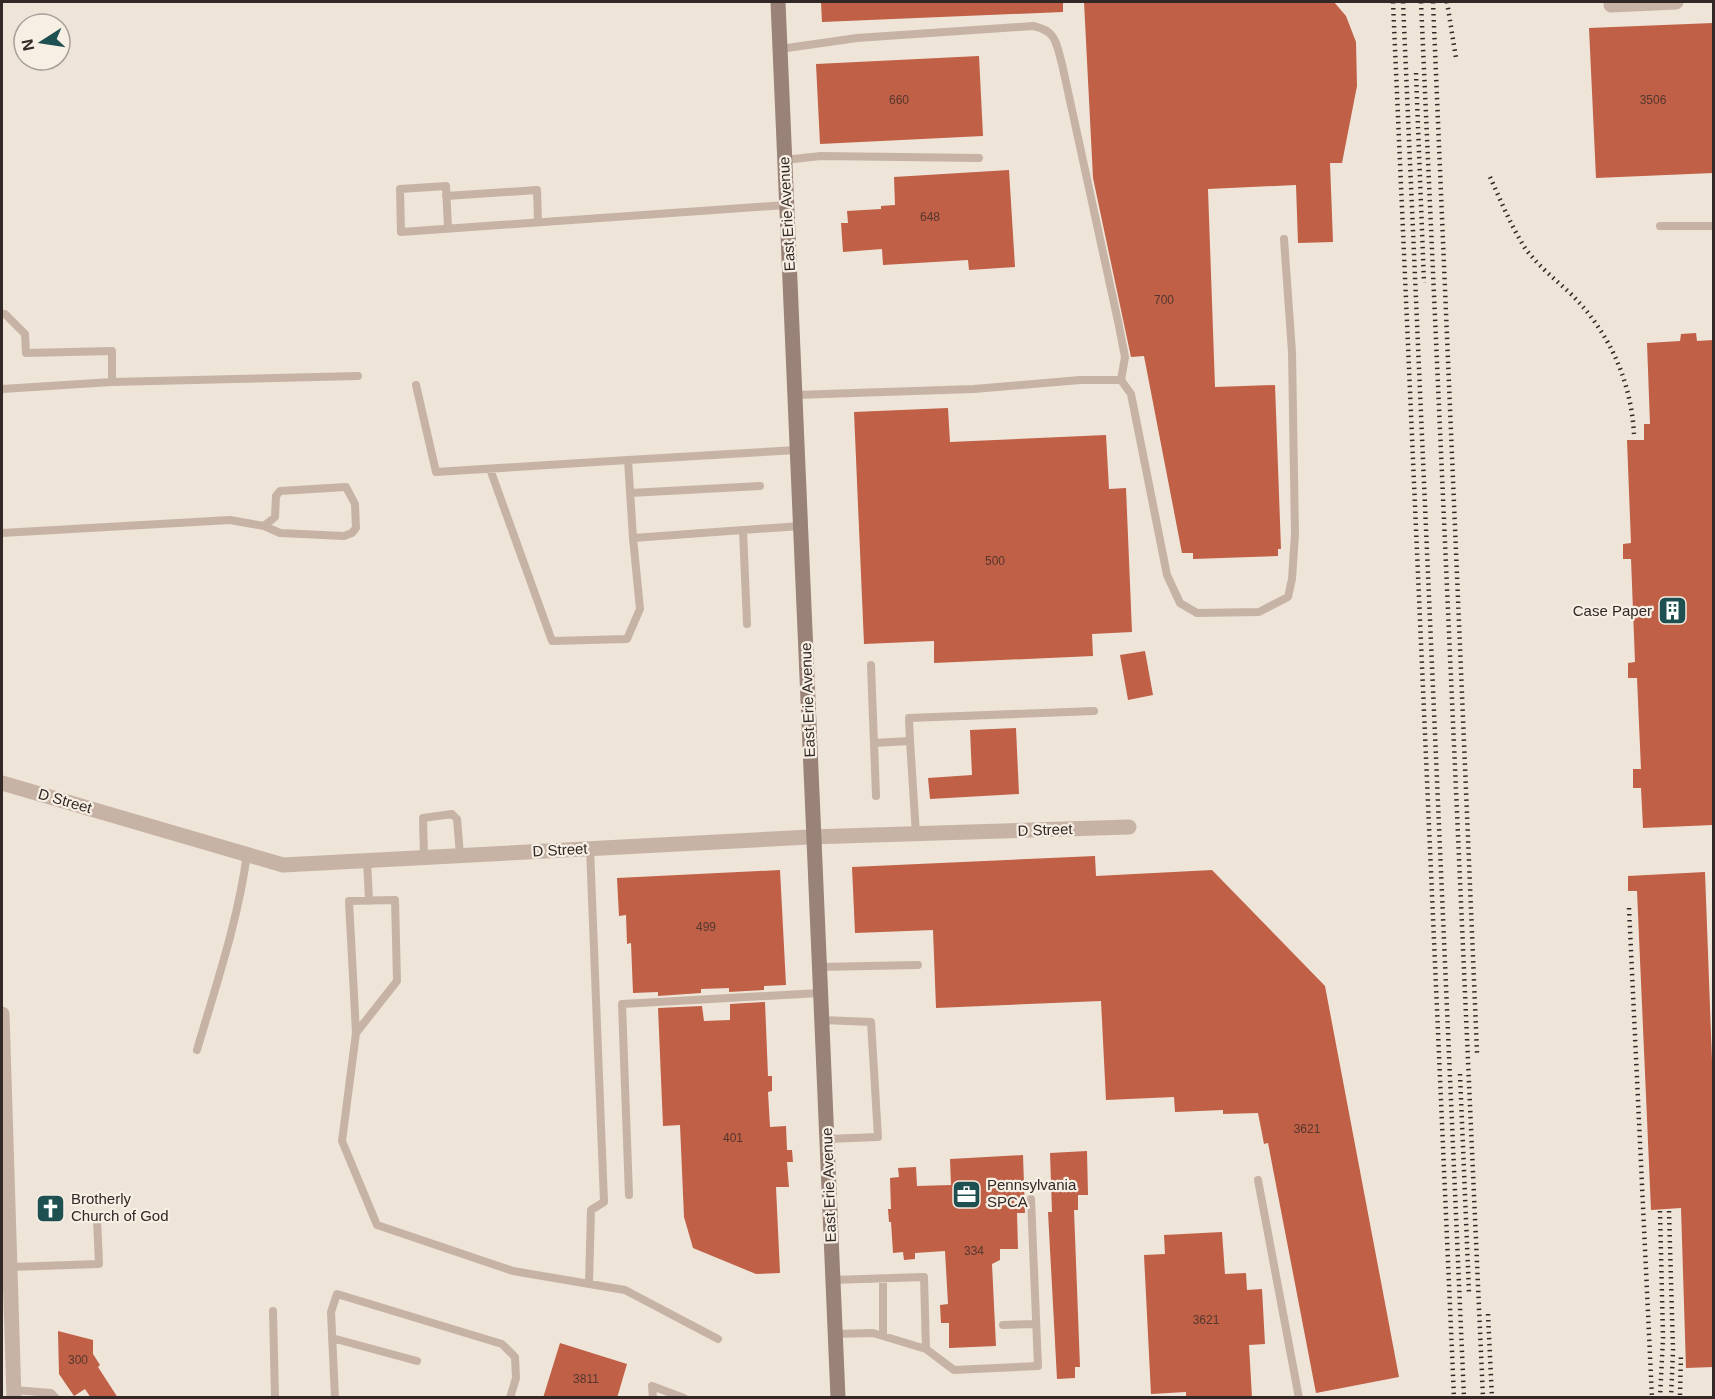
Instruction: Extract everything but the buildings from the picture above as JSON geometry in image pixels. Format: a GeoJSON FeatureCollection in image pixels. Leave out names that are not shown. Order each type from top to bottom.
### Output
{"type":"FeatureCollection","features":[{"type":"Feature","properties":{"kind":"main road","name":"East Erie Avenue"},"geometry":{"type":"LineString","coordinates":[[778,2],[838,1398]]}},
{"type":"Feature","properties":{"kind":"street"},"geometry":{"type":"LineString","coordinates":[[1611,2],[1611,5],[1676,2]]}},
{"type":"Feature","properties":{"kind":"street","name":"D Street"},"geometry":{"type":"LineString","coordinates":[[2,783],[283,865],[814,837],[1129,827]]}},
{"type":"Feature","properties":{"kind":"street"},"geometry":{"type":"LineString","coordinates":[[2,1014],[14,1394]]}},
{"type":"Feature","properties":{"kind":"lane"},"geometry":{"type":"LineString","coordinates":[[780,49],[857,39],[1033,26],[1047,29],[1054,37],[1062,64],[1119,326],[1125,357],[1121,380],[1131,394],[1167,575],[1180,603],[1197,614],[1259,612],[1288,597],[1292,579],[1295,534],[1292,352],[1284,239]]}},
{"type":"Feature","properties":{"kind":"lane"},"geometry":{"type":"LineString","coordinates":[[784,160],[821,156],[979,158]]}},
{"type":"Feature","properties":{"kind":"lane"},"geometry":{"type":"LineString","coordinates":[[448,228],[446,186],[400,189],[401,232],[786,205]]}},
{"type":"Feature","properties":{"kind":"lane"},"geometry":{"type":"LineString","coordinates":[[446,196],[537,190],[538,222]]}},
{"type":"Feature","properties":{"kind":"lane"},"geometry":{"type":"LineString","coordinates":[[1660,226],[1713,226]]}},
{"type":"Feature","properties":{"kind":"lane"},"geometry":{"type":"LineString","coordinates":[[2,314],[5,314],[25,334],[26,353],[112,351],[112,382]]}},
{"type":"Feature","properties":{"kind":"lane"},"geometry":{"type":"LineString","coordinates":[[2,389],[112,382],[358,376]]}},
{"type":"Feature","properties":{"kind":"lane"},"geometry":{"type":"LineString","coordinates":[[795,395],[974,389],[1080,380],[1121,380]]}},
{"type":"Feature","properties":{"kind":"lane"},"geometry":{"type":"LineString","coordinates":[[416,385],[436,472],[797,450]]}},
{"type":"Feature","properties":{"kind":"lane"},"geometry":{"type":"LineString","coordinates":[[490,469],[552,641],[627,639],[640,609],[628,460]]}},
{"type":"Feature","properties":{"kind":"lane"},"geometry":{"type":"LineString","coordinates":[[630,493],[760,486]]}},
{"type":"Feature","properties":{"kind":"lane"},"geometry":{"type":"LineString","coordinates":[[2,533],[230,520],[264,526],[280,533],[344,536],[352,534],[357,528],[355,504],[346,487],[280,491],[276,495],[275,517],[264,526]]}},
{"type":"Feature","properties":{"kind":"lane"},"geometry":{"type":"LineString","coordinates":[[633,538],[800,526]]}},
{"type":"Feature","properties":{"kind":"lane"},"geometry":{"type":"LineString","coordinates":[[742,530],[747,624]]}},
{"type":"Feature","properties":{"kind":"lane"},"geometry":{"type":"LineString","coordinates":[[871,665],[876,796]]}},
{"type":"Feature","properties":{"kind":"lane"},"geometry":{"type":"LineString","coordinates":[[916,834],[909,718],[1094,711]]}},
{"type":"Feature","properties":{"kind":"lane"},"geometry":{"type":"LineString","coordinates":[[874,743],[910,741]]}},
{"type":"Feature","properties":{"kind":"lane"},"geometry":{"type":"LineString","coordinates":[[424,857],[423,819],[452,814],[457,819],[460,855]]}},
{"type":"Feature","properties":{"kind":"lane"},"geometry":{"type":"LineString","coordinates":[[589,1284],[591,1210],[604,1202],[590,849]]}},
{"type":"Feature","properties":{"kind":"lane"},"geometry":{"type":"LineString","coordinates":[[197,1050],[222,969],[243,886],[248,854]]}},
{"type":"Feature","properties":{"kind":"lane"},"geometry":{"type":"LineString","coordinates":[[367,860],[369,901]]}},
{"type":"Feature","properties":{"kind":"lane"},"geometry":{"type":"LineString","coordinates":[[356,1033],[398,981],[395,900],[349,902],[356,1033],[342,1141],[377,1225],[513,1271],[625,1290],[718,1339]]}},
{"type":"Feature","properties":{"kind":"lane"},"geometry":{"type":"LineString","coordinates":[[819,967],[918,965]]}},
{"type":"Feature","properties":{"kind":"lane"},"geometry":{"type":"LineString","coordinates":[[628,1195],[622,1004],[820,993]]}},
{"type":"Feature","properties":{"kind":"lane"},"geometry":{"type":"LineString","coordinates":[[822,1020],[871,1022],[878,1137],[826,1139]]}},
{"type":"Feature","properties":{"kind":"lane"},"geometry":{"type":"LineString","coordinates":[[1258,1180],[1299,1398]]}},
{"type":"Feature","properties":{"kind":"lane"},"geometry":{"type":"LineString","coordinates":[[835,1334],[873,1333],[926,1349],[954,1370],[1038,1366],[1031,1199]]}},
{"type":"Feature","properties":{"kind":"lane"},"geometry":{"type":"LineString","coordinates":[[10,1267],[99,1264],[97,1219]]}},
{"type":"Feature","properties":{"kind":"lane"},"geometry":{"type":"LineString","coordinates":[[833,1280],[924,1277],[926,1349]]}},
{"type":"Feature","properties":{"kind":"lane"},"geometry":{"type":"LineString","coordinates":[[883,1279],[883,1336]]}},
{"type":"Feature","properties":{"kind":"lane"},"geometry":{"type":"LineString","coordinates":[[335,1398],[331,1311],[337,1294],[502,1344],[515,1357],[516,1378],[510,1398]]}},
{"type":"Feature","properties":{"kind":"lane"},"geometry":{"type":"LineString","coordinates":[[273,1311],[275,1398]]}},
{"type":"Feature","properties":{"kind":"lane"},"geometry":{"type":"LineString","coordinates":[[1003,1325],[1036,1324]]}},
{"type":"Feature","properties":{"kind":"lane"},"geometry":{"type":"LineString","coordinates":[[332,1338],[417,1361]]}},
{"type":"Feature","properties":{"kind":"lane"},"geometry":{"type":"LineString","coordinates":[[653,1398],[652,1386],[684,1398]]}},
{"type":"Feature","properties":{"kind":"lane"},"geometry":{"type":"LineString","coordinates":[[14,1394],[51,1394],[56,1398]]}},
{"type":"Feature","properties":{"kind":"railway"},"geometry":{"type":"LineString","coordinates":[[1393,2],[1454,1398]]}},
{"type":"Feature","properties":{"kind":"railway"},"geometry":{"type":"LineString","coordinates":[[1403,2],[1464,1398]]}},
{"type":"Feature","properties":{"kind":"railway"},"geometry":{"type":"LineString","coordinates":[[1421,2],[1483,1398]]}},
{"type":"Feature","properties":{"kind":"railway"},"geometry":{"type":"LineString","coordinates":[[1433,2],[1477,1053]]}},
{"type":"Feature","properties":{"kind":"railway"},"geometry":{"type":"LineString","coordinates":[[1447,2],[1456,58]]}},
{"type":"Feature","properties":{"kind":"railway"},"geometry":{"type":"LineString","coordinates":[[1416,73],[1424,283]]}},
{"type":"Feature","properties":{"kind":"railway"},"geometry":{"type":"LineString","coordinates":[[1490,177],[1525,248],[1541,267],[1571,294],[1607,341],[1623,376],[1634,434]]}},
{"type":"Feature","properties":{"kind":"railway"},"geometry":{"type":"LineString","coordinates":[[1629,908],[1652,1398]]}},
{"type":"Feature","properties":{"kind":"railway"},"geometry":{"type":"LineString","coordinates":[[1460,1074],[1469,1293]]}},
{"type":"Feature","properties":{"kind":"railway"},"geometry":{"type":"LineString","coordinates":[[1660,1211],[1663,1338],[1660,1398]]}},
{"type":"Feature","properties":{"kind":"railway"},"geometry":{"type":"LineString","coordinates":[[1669,1211],[1673,1350],[1671,1398]]}},
{"type":"Feature","properties":{"kind":"railway"},"geometry":{"type":"LineString","coordinates":[[1488,1314],[1492,1398]]}},
{"type":"Feature","properties":{"kind":"railway"},"geometry":{"type":"LineString","coordinates":[[1680,1395],[1681,1353]]}},
{"type":"Feature","properties":{"kind":"place","name":"Case Paper"},"geometry":{"type":"Point","coordinates":[1673,611]}},
{"type":"Feature","properties":{"kind":"place","name":"Pennsylvania SPCA"},"geometry":{"type":"Point","coordinates":[966,1194]}},
{"type":"Feature","properties":{"kind":"place","name":"Brotherly Church of God"},"geometry":{"type":"Point","coordinates":[50,1208]}}]}
